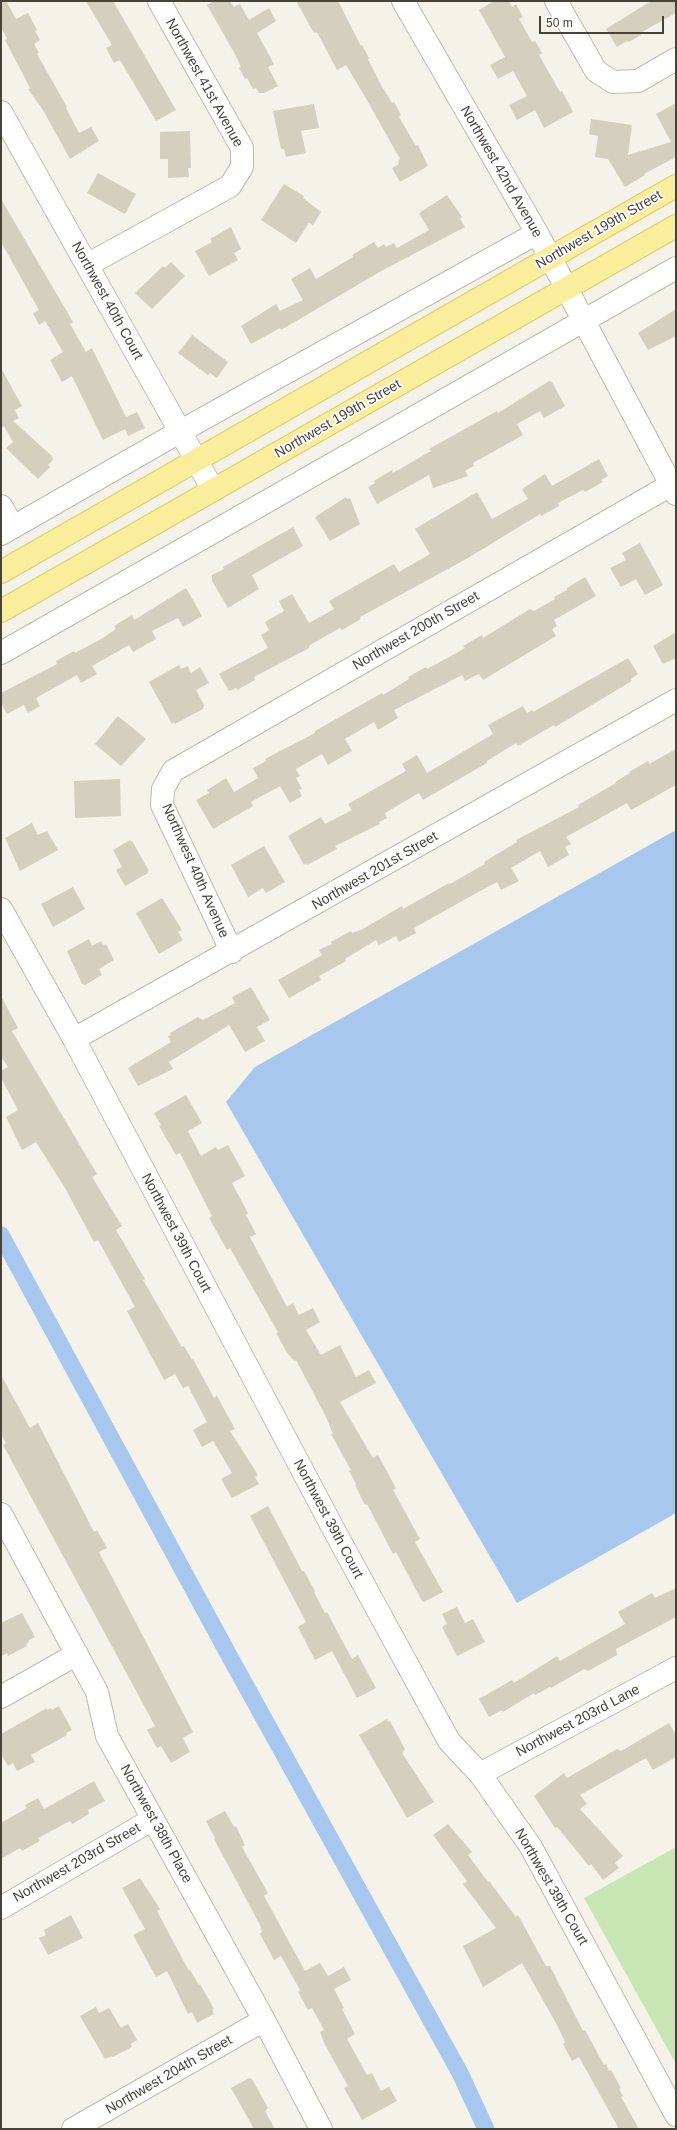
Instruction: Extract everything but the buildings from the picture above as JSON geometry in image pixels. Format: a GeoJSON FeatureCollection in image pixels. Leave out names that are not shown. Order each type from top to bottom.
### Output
{"type":"FeatureCollection","features":[{"type":"Feature","properties":{"kind":"main road","name":"Northwest 199th Street"},"geometry":{"type":"LineString","coordinates":[[1,572],[196,459],[676,186]]}},
{"type":"Feature","properties":{"kind":"main road","name":"Northwest 199th Street"},"geometry":{"type":"LineString","coordinates":[[1,611],[676,226]]}},
{"type":"Feature","properties":{"kind":"street","name":"Northwest 41st Avenue"},"geometry":{"type":"LineString","coordinates":[[87,265],[230,186],[242,167],[242,148],[159,1]]}},
{"type":"Feature","properties":{"kind":"street"},"geometry":{"type":"LineString","coordinates":[[556,1],[596,71],[613,82],[638,81],[676,59]]}},
{"type":"Feature","properties":{"kind":"street","name":"Northwest 42nd Avenue"},"geometry":{"type":"LineString","coordinates":[[406,2],[537,233],[674,487]]}},
{"type":"Feature","properties":{"kind":"street","name":"Northwest 40th Court"},"geometry":{"type":"LineString","coordinates":[[1,112],[213,490]]}},
{"type":"Feature","properties":{"kind":"street"},"geometry":{"type":"LineString","coordinates":[[1,506],[7,531],[181,431],[537,233]]}},
{"type":"Feature","properties":{"kind":"street"},"geometry":{"type":"LineString","coordinates":[[1,653],[676,268]]}},
{"type":"Feature","properties":{"kind":"street","name":"Northwest 200th Street"},"geometry":{"type":"LineString","coordinates":[[163,789],[173,771],[674,487]]}},
{"type":"Feature","properties":{"kind":"street","name":"Northwest 201st Street"},"geometry":{"type":"LineString","coordinates":[[74,1040],[676,700]]}},
{"type":"Feature","properties":{"kind":"street","name":"Northwest 40th Avenue"},"geometry":{"type":"LineString","coordinates":[[163,789],[162,805],[232,952]]}},
{"type":"Feature","properties":{"kind":"street","name":"Northwest 39th Court"},"geometry":{"type":"LineString","coordinates":[[1,909],[74,1040],[330,1523],[449,1741],[480,1774],[531,1847],[676,2115]]}},
{"type":"Feature","properties":{"kind":"street","name":"Northwest 38th Place"},"geometry":{"type":"LineString","coordinates":[[1,1514],[97,1692],[108,1736],[264,2020],[321,2129]]}},
{"type":"Feature","properties":{"kind":"street"},"geometry":{"type":"LineString","coordinates":[[1,1696],[77,1654]]}},
{"type":"Feature","properties":{"kind":"street","name":"Northwest 203rd Lane"},"geometry":{"type":"LineString","coordinates":[[480,1774],[676,1668]]}},
{"type":"Feature","properties":{"kind":"street","name":"Northwest 203rd Street"},"geometry":{"type":"LineString","coordinates":[[1,1908],[153,1819]]}},
{"type":"Feature","properties":{"kind":"street","name":"Northwest 204th Street"},"geometry":{"type":"LineString","coordinates":[[73,2129],[101,2123],[264,2020]]}},
{"type":"Feature","properties":{"kind":"green space"},"geometry":{"type":"Polygon","coordinates":[[[676,1847],[676,2064],[584,1898],[676,1847]]]}},
{"type":"Feature","properties":{"kind":"water"},"geometry":{"type":"Polygon","coordinates":[[[676,830],[676,1513],[517,1603],[226,1102],[255,1067],[676,830]]]}},
{"type":"Feature","properties":{"kind":"waterway"},"geometry":{"type":"LineString","coordinates":[[1,1235],[231,1659],[460,2073],[486,2129]]}}]}
